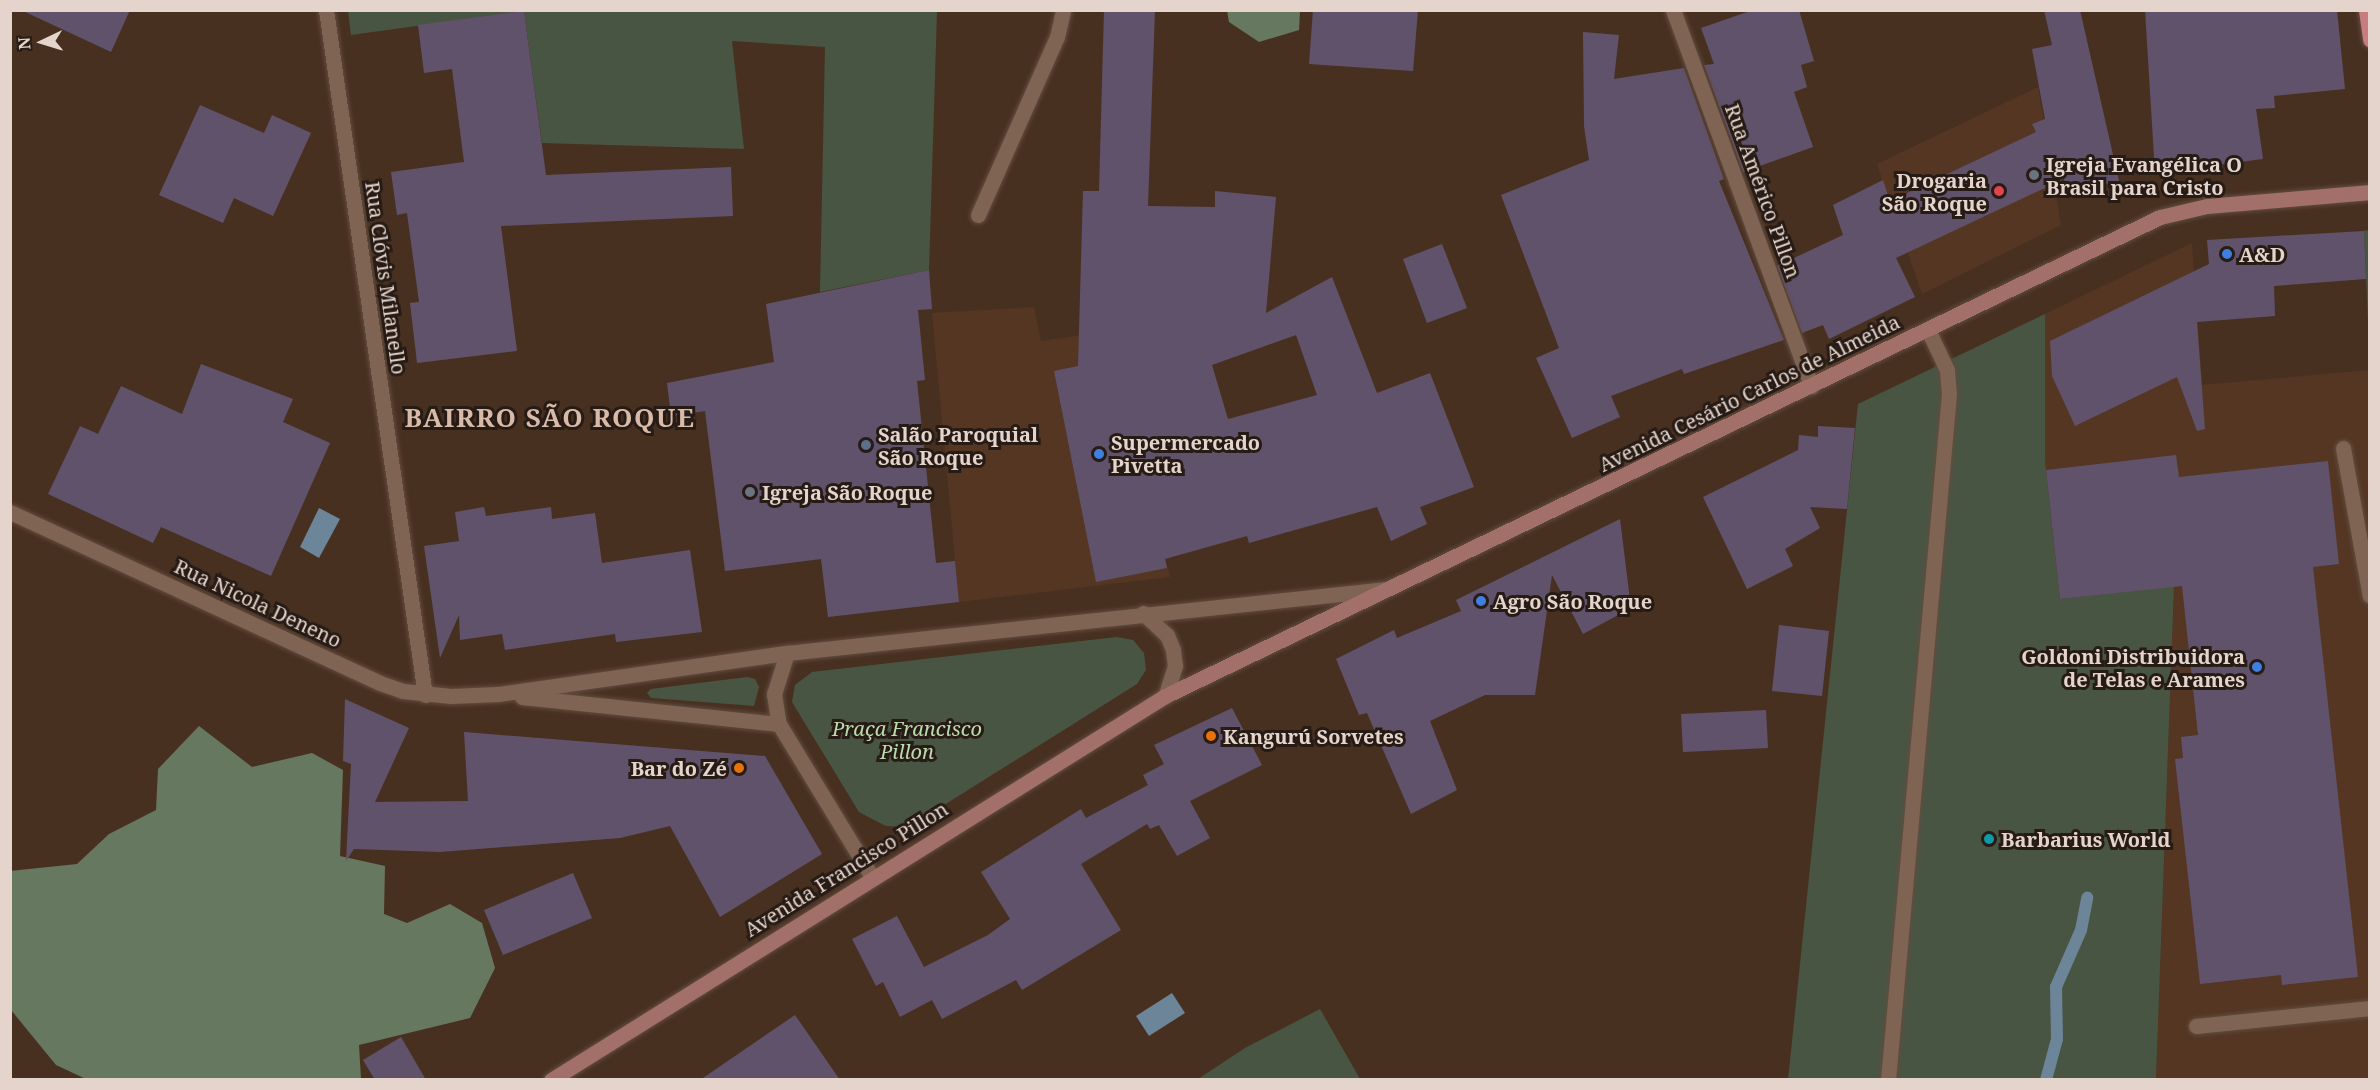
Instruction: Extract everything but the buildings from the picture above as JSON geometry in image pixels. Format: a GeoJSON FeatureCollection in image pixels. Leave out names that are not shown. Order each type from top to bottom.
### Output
{"type":"FeatureCollection","features":[{"type":"Feature","properties":{"kind":"main road"},"geometry":{"type":"LineString","coordinates":[[2366,10],[2370,40]]}},
{"type":"Feature","properties":{"kind":"main road","name":"Avenida Cesário Carlos de Almeida"},"geometry":{"type":"LineString","coordinates":[[1165,696],[2173,212],[2370,192]]}},
{"type":"Feature","properties":{"kind":"main road","name":"Avenida Francisco Pillon"},"geometry":{"type":"LineString","coordinates":[[551,1080],[872,877],[1165,696]]}},
{"type":"Feature","properties":{"kind":"street","name":"Rua Clóvis Milanello"},"geometry":{"type":"LineString","coordinates":[[326,10],[425,694]]}},
{"type":"Feature","properties":{"kind":"street"},"geometry":{"type":"LineString","coordinates":[[978,215],[1057,37],[1063,10]]}},
{"type":"Feature","properties":{"kind":"street","name":"Rua Américo Pillon"},"geometry":{"type":"LineString","coordinates":[[1673,10],[1811,386]]}},
{"type":"Feature","properties":{"kind":"street"},"geometry":{"type":"LineString","coordinates":[[1888,1080],[1949,394],[1947,370],[1928,330]]}},
{"type":"Feature","properties":{"kind":"street"},"geometry":{"type":"LineString","coordinates":[[2343,448],[2370,596]]}},
{"type":"Feature","properties":{"kind":"street","name":"Rua Nicola Deneno"},"geometry":{"type":"LineString","coordinates":[[10,512],[380,683],[425,694],[498,694]]}},
{"type":"Feature","properties":{"kind":"street"},"geometry":{"type":"LineString","coordinates":[[498,694],[787,653],[1143,613],[1394,588]]}},
{"type":"Feature","properties":{"kind":"street"},"geometry":{"type":"LineString","coordinates":[[1143,613],[1161,629],[1173,650],[1174,666],[1165,696]]}},
{"type":"Feature","properties":{"kind":"street"},"geometry":{"type":"LineString","coordinates":[[787,653],[774,694],[779,724],[872,877]]}},
{"type":"Feature","properties":{"kind":"street"},"geometry":{"type":"LineString","coordinates":[[498,694],[779,724]]}},
{"type":"Feature","properties":{"kind":"street"},"geometry":{"type":"LineString","coordinates":[[2196,1026],[2370,1008]]}},
{"type":"Feature","properties":{"kind":"shaded area"},"geometry":{"type":"Polygon","coordinates":[[[2038,87],[2061,225],[1922,294],[1877,164],[2038,87]]]}},
{"type":"Feature","properties":{"kind":"shaded area"},"geometry":{"type":"Polygon","coordinates":[[[2192,243],[2202,385],[2369,370],[2369,1079],[2156,1079],[2174,587],[2060,599],[2045,461],[2045,314],[2192,243]]]}},
{"type":"Feature","properties":{"kind":"shaded area"},"geometry":{"type":"Polygon","coordinates":[[[1034,307],[1041,341],[1105,332],[1170,577],[959,602],[932,313],[1034,307]]]}},
{"type":"Feature","properties":{"kind":"green space"},"geometry":{"type":"Polygon","coordinates":[[[348,11],[524,11],[351,35],[348,11]]]}},
{"type":"Feature","properties":{"kind":"green space"},"geometry":{"type":"Polygon","coordinates":[[[524,11],[937,11],[929,270],[820,292],[825,47],[732,41],[744,149],[542,143],[524,11]]]}},
{"type":"Feature","properties":{"kind":"green space"},"geometry":{"type":"Polygon","coordinates":[[[1227,11],[1300,11],[1299,30],[1259,42],[1229,22],[1227,11]]]}},
{"type":"Feature","properties":{"kind":"green space"},"geometry":{"type":"Polygon","coordinates":[[[2369,230],[2369,343],[2364,231],[2369,230]]]}},
{"type":"Feature","properties":{"kind":"green space","name":"Barbarius World"},"geometry":{"type":"Polygon","coordinates":[[[2045,314],[2045,461],[2060,599],[2174,586],[2156,1079],[1788,1080],[1858,404],[2045,314]]]}},
{"type":"Feature","properties":{"kind":"green space","name":"Praça Francisco Pillon"},"geometry":{"type":"Polygon","coordinates":[[[1117,637],[1133,640],[1144,653],[1146,670],[1137,684],[909,827],[886,826],[859,812],[792,702],[795,685],[812,672],[1117,637]]]}},
{"type":"Feature","properties":{"kind":"green space"},"geometry":{"type":"Polygon","coordinates":[[[747,677],[755,679],[759,687],[754,706],[651,698],[647,693],[651,689],[747,677]]]}},
{"type":"Feature","properties":{"kind":"green space"},"geometry":{"type":"Polygon","coordinates":[[[199,726],[252,767],[312,753],[343,770],[340,856],[385,866],[384,914],[407,923],[450,904],[482,923],[495,968],[470,1018],[359,1045],[361,1079],[86,1079],[56,1065],[11,1010],[10,871],[77,864],[109,834],[156,810],[158,769],[199,726]]]}},
{"type":"Feature","properties":{"kind":"green space"},"geometry":{"type":"Polygon","coordinates":[[[1320,1009],[1360,1079],[1198,1079],[1245,1048],[1320,1009]]]}},
{"type":"Feature","properties":{"kind":"water"},"geometry":{"type":"Polygon","coordinates":[[[319,508],[340,519],[319,558],[300,547],[319,508]]]}},
{"type":"Feature","properties":{"kind":"water"},"geometry":{"type":"Polygon","coordinates":[[[1172,993],[1185,1013],[1149,1036],[1136,1016],[1172,993]]]}},
{"type":"Feature","properties":{"kind":"waterway"},"geometry":{"type":"LineString","coordinates":[[2046,1080],[2057,1039],[2056,987],[2081,930],[2087,898]]}},
{"type":"Feature","properties":{"kind":"place","name":"Igreja Evangélica O Brasil para Cristo"},"geometry":{"type":"Point","coordinates":[2034,175]}},
{"type":"Feature","properties":{"kind":"place","name":"Drogaria São Roque"},"geometry":{"type":"Point","coordinates":[1999,191]}},
{"type":"Feature","properties":{"kind":"place","name":"A&D"},"geometry":{"type":"Point","coordinates":[2227,254]}},
{"type":"Feature","properties":{"kind":"place","name":"Salão Paroquial São Roque"},"geometry":{"type":"Point","coordinates":[866,445]}},
{"type":"Feature","properties":{"kind":"place","name":"Supermercado Pivetta"},"geometry":{"type":"Point","coordinates":[1099,454]}},
{"type":"Feature","properties":{"kind":"place","name":"Igreja São Roque"},"geometry":{"type":"Point","coordinates":[750,492]}},
{"type":"Feature","properties":{"kind":"place","name":"Agro São Roque"},"geometry":{"type":"Point","coordinates":[1481,601]}},
{"type":"Feature","properties":{"kind":"place","name":"Goldoni Distribuidora de Telas e Arames"},"geometry":{"type":"Point","coordinates":[2257,667]}},
{"type":"Feature","properties":{"kind":"place","name":"Kangurú Sorvetes"},"geometry":{"type":"Point","coordinates":[1211,736]}},
{"type":"Feature","properties":{"kind":"place","name":"Bar do Zé"},"geometry":{"type":"Point","coordinates":[739,768]}},
{"type":"Feature","properties":{"kind":"place","name":"Barbarius World"},"geometry":{"type":"Point","coordinates":[1989,839]}},
{"type":"Feature","properties":{"kind":"district","name":"BAIRRO SÃO ROQUE"},"geometry":{"type":"Point","coordinates":[550,418]}}]}
